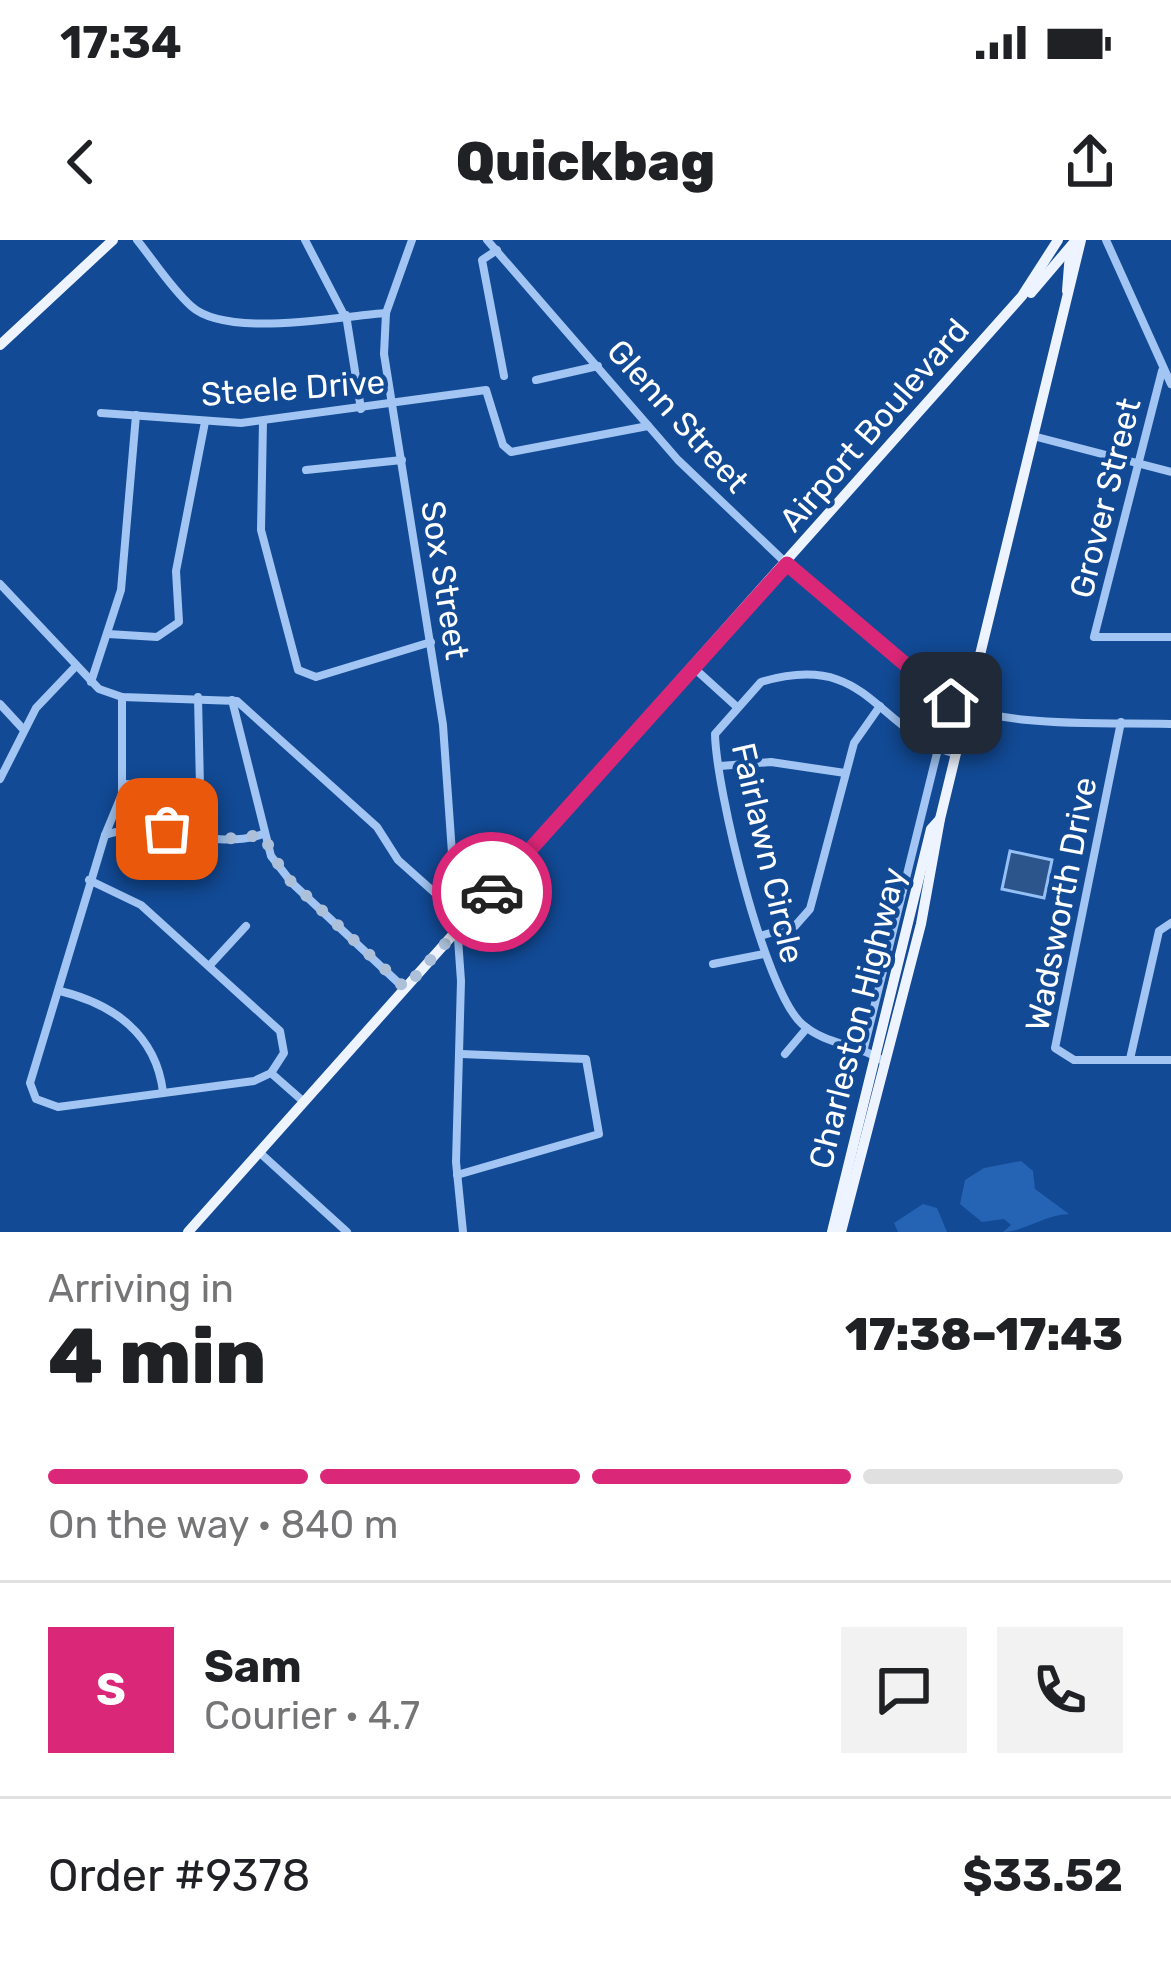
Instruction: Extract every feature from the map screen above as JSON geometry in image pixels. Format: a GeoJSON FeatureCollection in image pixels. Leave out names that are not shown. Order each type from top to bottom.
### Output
{"type":"FeatureCollection","features":[{"type":"Feature","properties":{"kind":"main road"},"geometry":{"type":"LineString","coordinates":[[0,345],[113,240]]}},
{"type":"Feature","properties":{"kind":"main road","name":"Airport Boulevard"},"geometry":{"type":"LineString","coordinates":[[1028,294],[1058,240]]}},
{"type":"Feature","properties":{"kind":"main road","name":"Airport Boulevard"},"geometry":{"type":"LineString","coordinates":[[188,1232],[1075,242]]}},
{"type":"Feature","properties":{"kind":"main road","name":"Charleston Highway"},"geometry":{"type":"LineString","coordinates":[[832,1232],[875,1055],[921,924],[940,819],[1064,307],[1075,242]]}},
{"type":"Feature","properties":{"kind":"main road"},"geometry":{"type":"LineString","coordinates":[[1028,294],[1049,290],[1064,307]]}},
{"type":"Feature","properties":{"kind":"main road","name":"Charleston Highway"},"geometry":{"type":"LineString","coordinates":[[841,1232],[875,1055]]}},
{"type":"Feature","properties":{"kind":"street"},"geometry":{"type":"LineString","coordinates":[[89,240],[99,253]]}},
{"type":"Feature","properties":{"kind":"street"},"geometry":{"type":"LineString","coordinates":[[137,240],[197,310],[255,324],[386,313]]}},
{"type":"Feature","properties":{"kind":"street"},"geometry":{"type":"LineString","coordinates":[[305,240],[345,315],[361,410]]}},
{"type":"Feature","properties":{"kind":"street","name":"Sox Street"},"geometry":{"type":"LineString","coordinates":[[412,240],[386,313],[384,353],[443,725],[454,934],[461,981],[457,1174],[463,1232]]}},
{"type":"Feature","properties":{"kind":"street","name":"Glenn Street"},"geometry":{"type":"LineString","coordinates":[[487,240],[648,426],[787,564],[942,696],[966,709]]}},
{"type":"Feature","properties":{"kind":"street"},"geometry":{"type":"LineString","coordinates":[[1125,240],[1107,242],[1170,381]]}},
{"type":"Feature","properties":{"kind":"street"},"geometry":{"type":"LineString","coordinates":[[498,250],[482,260],[504,376]]}},
{"type":"Feature","properties":{"kind":"street"},"geometry":{"type":"LineString","coordinates":[[536,380],[598,366]]}},
{"type":"Feature","properties":{"kind":"street","name":"Grover Street"},"geometry":{"type":"LineString","coordinates":[[1162,371],[1094,637],[1171,638]]}},
{"type":"Feature","properties":{"kind":"street","name":"Steele Drive"},"geometry":{"type":"LineString","coordinates":[[101,413],[205,422],[263,421],[486,390],[503,445],[516,453],[648,426]]}},
{"type":"Feature","properties":{"kind":"street"},"geometry":{"type":"LineString","coordinates":[[91,682],[121,590],[136,415]]}},
{"type":"Feature","properties":{"kind":"street"},"geometry":{"type":"LineString","coordinates":[[263,421],[261,530],[298,670],[316,677],[430,642]]}},
{"type":"Feature","properties":{"kind":"street"},"geometry":{"type":"LineString","coordinates":[[108,634],[157,637],[179,622],[176,572],[205,422]]}},
{"type":"Feature","properties":{"kind":"street"},"geometry":{"type":"LineString","coordinates":[[1033,436],[1171,472]]}},
{"type":"Feature","properties":{"kind":"street"},"geometry":{"type":"LineString","coordinates":[[306,470],[402,460]]}},
{"type":"Feature","properties":{"kind":"street"},"geometry":{"type":"LineString","coordinates":[[0,584],[91,682],[122,697],[231,698],[377,827],[398,860],[453,909]]}},
{"type":"Feature","properties":{"kind":"street"},"geometry":{"type":"LineString","coordinates":[[0,778],[23,729],[53,686],[76,666]]}},
{"type":"Feature","properties":{"kind":"street"},"geometry":{"type":"LineString","coordinates":[[694,668],[736,707]]}},
{"type":"Feature","properties":{"kind":"street","name":"Fairlawn Circle"},"geometry":{"type":"LineString","coordinates":[[807,1028],[782,1000],[764,955],[715,734],[760,682],[850,681],[938,749],[955,754]]}},
{"type":"Feature","properties":{"kind":"street"},"geometry":{"type":"LineString","coordinates":[[89,880],[131,897],[284,1037],[284,1053],[271,1073],[242,1084],[64,1107],[36,1100],[31,1077],[89,880],[122,784],[122,697]]}},
{"type":"Feature","properties":{"kind":"street"},"geometry":{"type":"LineString","coordinates":[[122,784],[200,787],[198,698]]}},
{"type":"Feature","properties":{"kind":"street"},"geometry":{"type":"LineString","coordinates":[[231,698],[263,835],[284,875],[405,988]]}},
{"type":"Feature","properties":{"kind":"street"},"geometry":{"type":"LineString","coordinates":[[0,704],[23,729]]}},
{"type":"Feature","properties":{"kind":"street"},"geometry":{"type":"LineString","coordinates":[[760,936],[795,926],[810,909],[856,737],[880,706]]}},
{"type":"Feature","properties":{"kind":"street"},"geometry":{"type":"LineString","coordinates":[[966,709],[1171,724]]}},
{"type":"Feature","properties":{"kind":"street","name":"Wadsworth Drive"},"geometry":{"type":"LineString","coordinates":[[1121,722],[1055,1048],[1074,1060],[1171,1060]]}},
{"type":"Feature","properties":{"kind":"street","name":"Charleston Highway"},"geometry":{"type":"LineString","coordinates":[[875,1055],[938,749]]}},
{"type":"Feature","properties":{"kind":"street"},"geometry":{"type":"LineString","coordinates":[[721,766],[771,762],[845,773]]}},
{"type":"Feature","properties":{"kind":"street"},"geometry":{"type":"LineString","coordinates":[[105,835],[144,828],[224,839],[263,835]]}},
{"type":"Feature","properties":{"kind":"street"},"geometry":{"type":"LineString","coordinates":[[1130,1060],[1160,931],[1171,922]]}},
{"type":"Feature","properties":{"kind":"street"},"geometry":{"type":"LineString","coordinates":[[210,965],[246,926]]}},
{"type":"Feature","properties":{"kind":"street"},"geometry":{"type":"LineString","coordinates":[[712,964],[764,955]]}},
{"type":"Feature","properties":{"kind":"street"},"geometry":{"type":"LineString","coordinates":[[60,991],[102,1005],[130,1025],[152,1052],[163,1092]]}},
{"type":"Feature","properties":{"kind":"street"},"geometry":{"type":"LineString","coordinates":[[785,1054],[807,1028],[837,1044],[875,1055]]}},
{"type":"Feature","properties":{"kind":"street"},"geometry":{"type":"LineString","coordinates":[[457,1174],[599,1134],[586,1059],[460,1054]]}},
{"type":"Feature","properties":{"kind":"street"},"geometry":{"type":"LineString","coordinates":[[271,1073],[304,1102]]}},
{"type":"Feature","properties":{"kind":"street"},"geometry":{"type":"LineString","coordinates":[[260,1152],[346,1232]]}},
{"type":"Feature","properties":{"kind":"shaded area"},"geometry":{"type":"Polygon","coordinates":[[[1010,851],[1052,860],[1044,898],[1002,889],[1010,851]]]}},
{"type":"Feature","properties":{"kind":"shaded area"},"geometry":{"type":"Polygon","coordinates":[[[1021,1161],[1033,1171],[1035,1189],[1069,1214],[1003,1232],[1011,1225],[1004,1219],[982,1222],[960,1204],[965,1180],[984,1168],[1021,1161]]]}},
{"type":"Feature","properties":{"kind":"shaded area"},"geometry":{"type":"Polygon","coordinates":[[[923,1204],[937,1208],[947,1232],[898,1232],[894,1223],[923,1204]]]}},
{"type":"Feature","properties":{"kind":"way so far"},"geometry":{"type":"LineString","coordinates":[[167,829],[224,839],[263,835],[284,875],[405,988],[492,892]]}},
{"type":"Feature","properties":{"kind":"route"},"geometry":{"type":"LineString","coordinates":[[492,892],[787,564],[951,703]]}}]}
